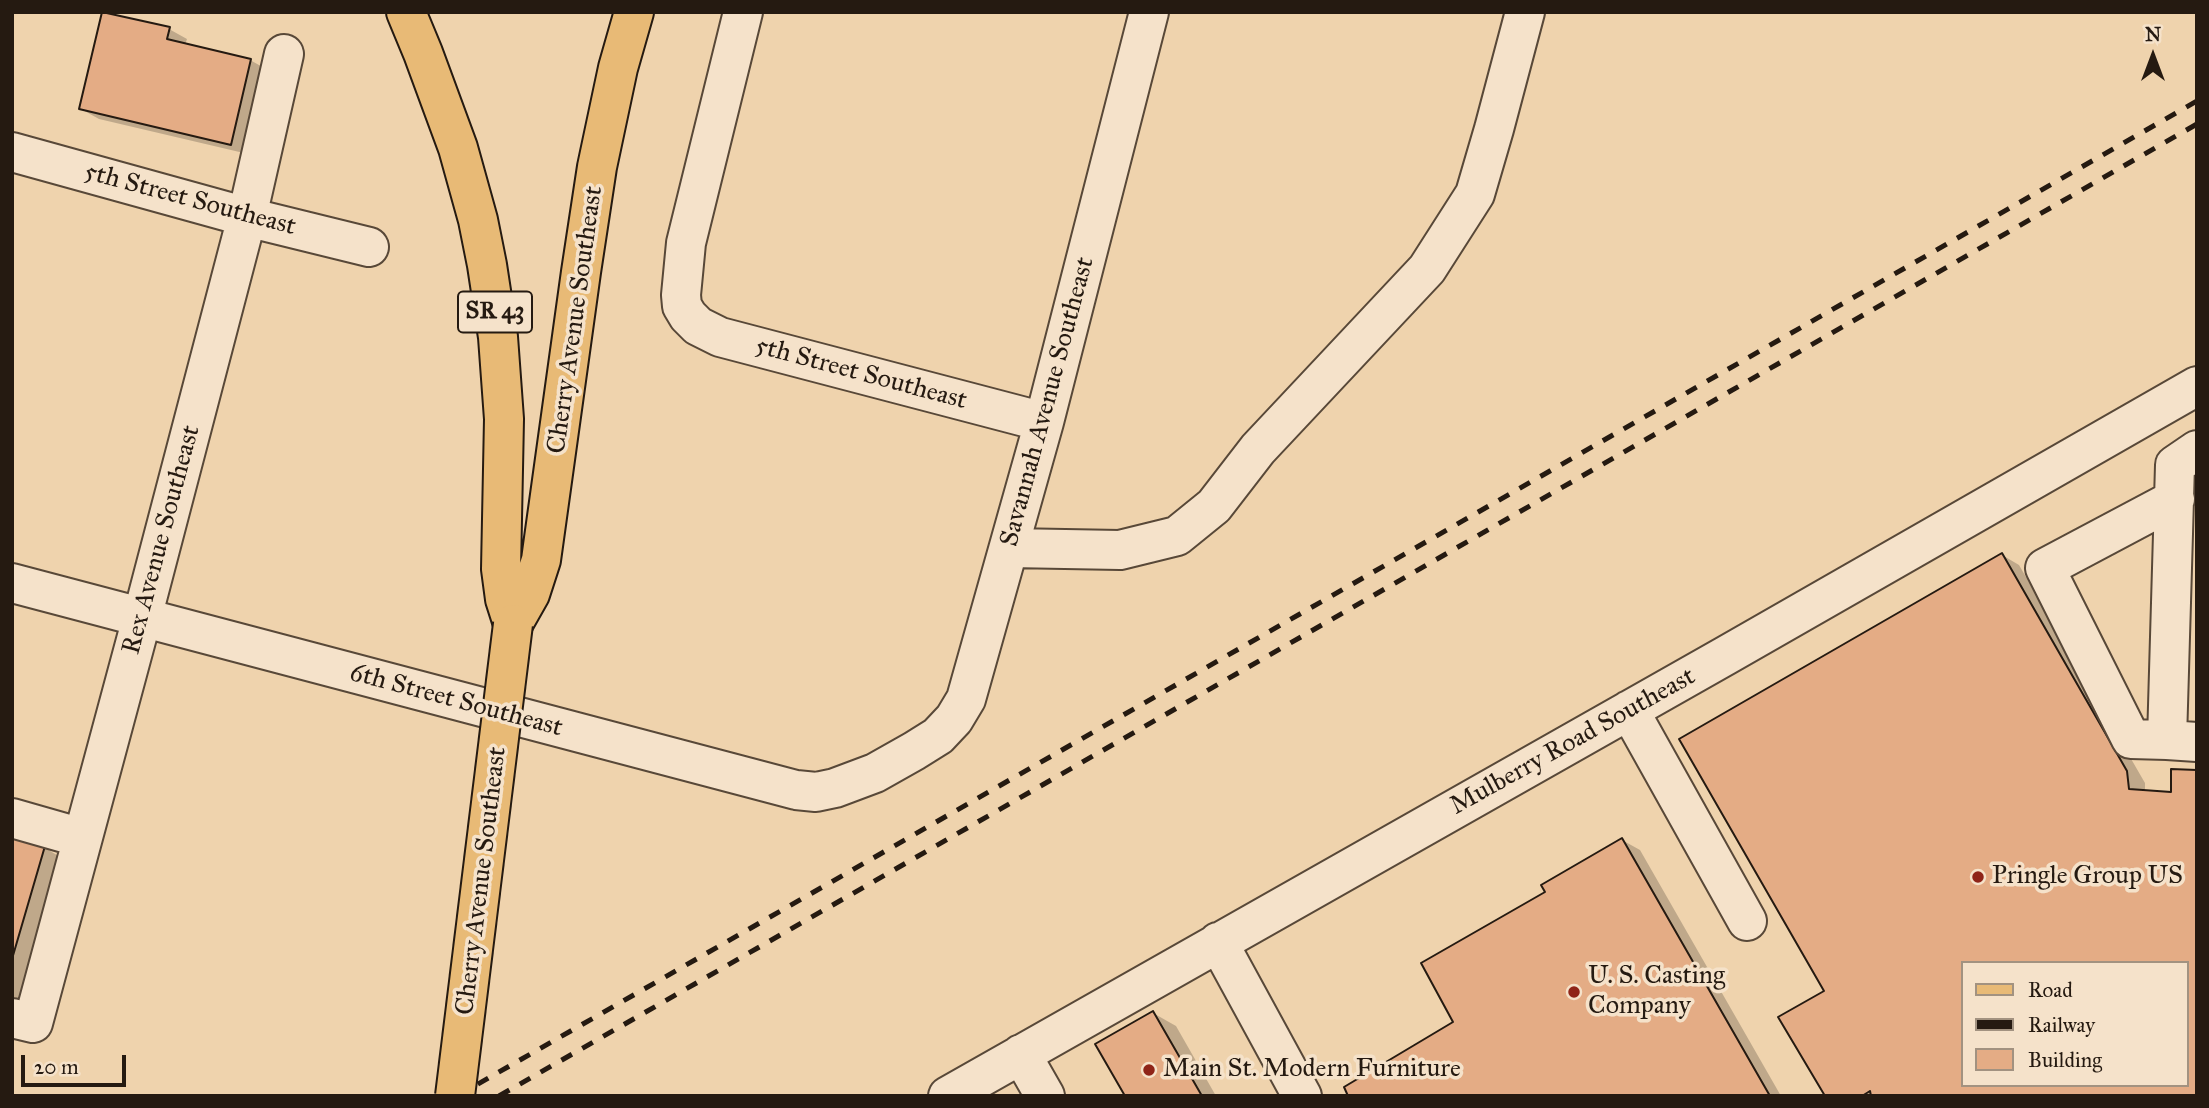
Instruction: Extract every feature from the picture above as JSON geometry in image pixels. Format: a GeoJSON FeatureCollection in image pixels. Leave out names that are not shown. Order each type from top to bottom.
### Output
{"type":"FeatureCollection","features":[{"type":"Feature","properties":{"kind":"main road","name":"Cherry Avenue Southeast"},"geometry":{"type":"LineString","coordinates":[[406,12],[455,139],[478,220],[487,265],[498,337],[504,419],[501,569],[505,598],[513,624]]}},
{"type":"Feature","properties":{"kind":"main road","name":"Cherry Avenue Southeast"},"geometry":{"type":"LineString","coordinates":[[455,1096],[513,624],[530,594],[541,560],[597,167],[618,68],[634,12]]}},
{"type":"Feature","properties":{"kind":"street","name":"5th Street Southeast"},"geometry":{"type":"LineString","coordinates":[[743,12],[690,221],[681,284],[685,311],[698,326],[720,337],[1044,422]]}},
{"type":"Feature","properties":{"kind":"street"},"geometry":{"type":"LineString","coordinates":[[1010,548],[1120,550],[1177,536],[1214,506],[1258,449],[1427,269],[1475,194],[1525,12]]}},
{"type":"Feature","properties":{"kind":"street","name":"Savannah Avenue Southeast"},"geometry":{"type":"LineString","coordinates":[[898,761],[937,736],[954,719],[967,699],[1044,422],[1146,13]]}},
{"type":"Feature","properties":{"kind":"street","name":"Rex Avenue Southeast"},"geometry":{"type":"LineString","coordinates":[[22,1021],[82,838],[142,618],[247,217],[284,54]]}},
{"type":"Feature","properties":{"kind":"street","name":"5th Street Southeast"},"geometry":{"type":"LineString","coordinates":[[12,152],[247,217],[369,247]]}},
{"type":"Feature","properties":{"kind":"street","name":"Mulberry Road Southeast"},"geometry":{"type":"LineString","coordinates":[[948,1096],[2197,386]]}},
{"type":"Feature","properties":{"kind":"street"},"geometry":{"type":"LineString","coordinates":[[2175,499],[2045,568],[2131,738],[2182,741],[2185,538],[2175,499],[2175,465],[2197,450]]}},
{"type":"Feature","properties":{"kind":"street","name":"6th Street Southeast"},"geometry":{"type":"LineString","coordinates":[[12,583],[796,790],[816,792],[841,787],[898,761]]}},
{"type":"Feature","properties":{"kind":"street"},"geometry":{"type":"LineString","coordinates":[[1629,710],[1747,921]]}},
{"type":"Feature","properties":{"kind":"street"},"geometry":{"type":"LineString","coordinates":[[12,818],[82,838]]}},
{"type":"Feature","properties":{"kind":"street"},"geometry":{"type":"LineString","coordinates":[[1218,942],[1302,1096]]}},
{"type":"Feature","properties":{"kind":"street"},"geometry":{"type":"LineString","coordinates":[[1021,1054],[1045,1096]]}},
{"type":"Feature","properties":{"kind":"building"},"geometry":{"type":"Polygon","coordinates":[[[102,12],[170,27],[167,39],[251,59],[231,145],[79,109],[102,12]]]}},
{"type":"Feature","properties":{"kind":"building","name":"Pringle Group US"},"geometry":{"type":"Polygon","coordinates":[[[2002,553],[2127,771],[2129,789],[2171,792],[2171,769],[2197,770],[2197,1096],[1871,1096],[1870,1091],[1862,1096],[1825,1096],[1778,1017],[1824,991],[1679,739],[2002,553]]]}},
{"type":"Feature","properties":{"kind":"building"},"geometry":{"type":"Polygon","coordinates":[[[12,837],[45,846],[12,959],[12,837]]]}},
{"type":"Feature","properties":{"kind":"building","name":"U. S. Casting Company"},"geometry":{"type":"Polygon","coordinates":[[[1622,838],[1770,1096],[1348,1096],[1344,1087],[1453,1022],[1421,963],[1545,892],[1541,885],[1622,838]]]}},
{"type":"Feature","properties":{"kind":"building","name":"Main St. Modern Furniture"},"geometry":{"type":"Polygon","coordinates":[[[1153,1011],[1202,1096],[1125,1096],[1095,1044],[1153,1011]]]}},
{"type":"Feature","properties":{"kind":"railway"},"geometry":{"type":"LineString","coordinates":[[457,1096],[2197,101]]}},
{"type":"Feature","properties":{"kind":"railway"},"geometry":{"type":"LineString","coordinates":[[499,1096],[2197,124]]}},
{"type":"Feature","properties":{"kind":"place","name":"Pringle Group US"},"geometry":{"type":"Point","coordinates":[1978,877]}},
{"type":"Feature","properties":{"kind":"place","name":"U. S. Casting Company"},"geometry":{"type":"Point","coordinates":[1574,992]}},
{"type":"Feature","properties":{"kind":"place","name":"Main St. Modern Furniture"},"geometry":{"type":"Point","coordinates":[1149,1070]}}]}
